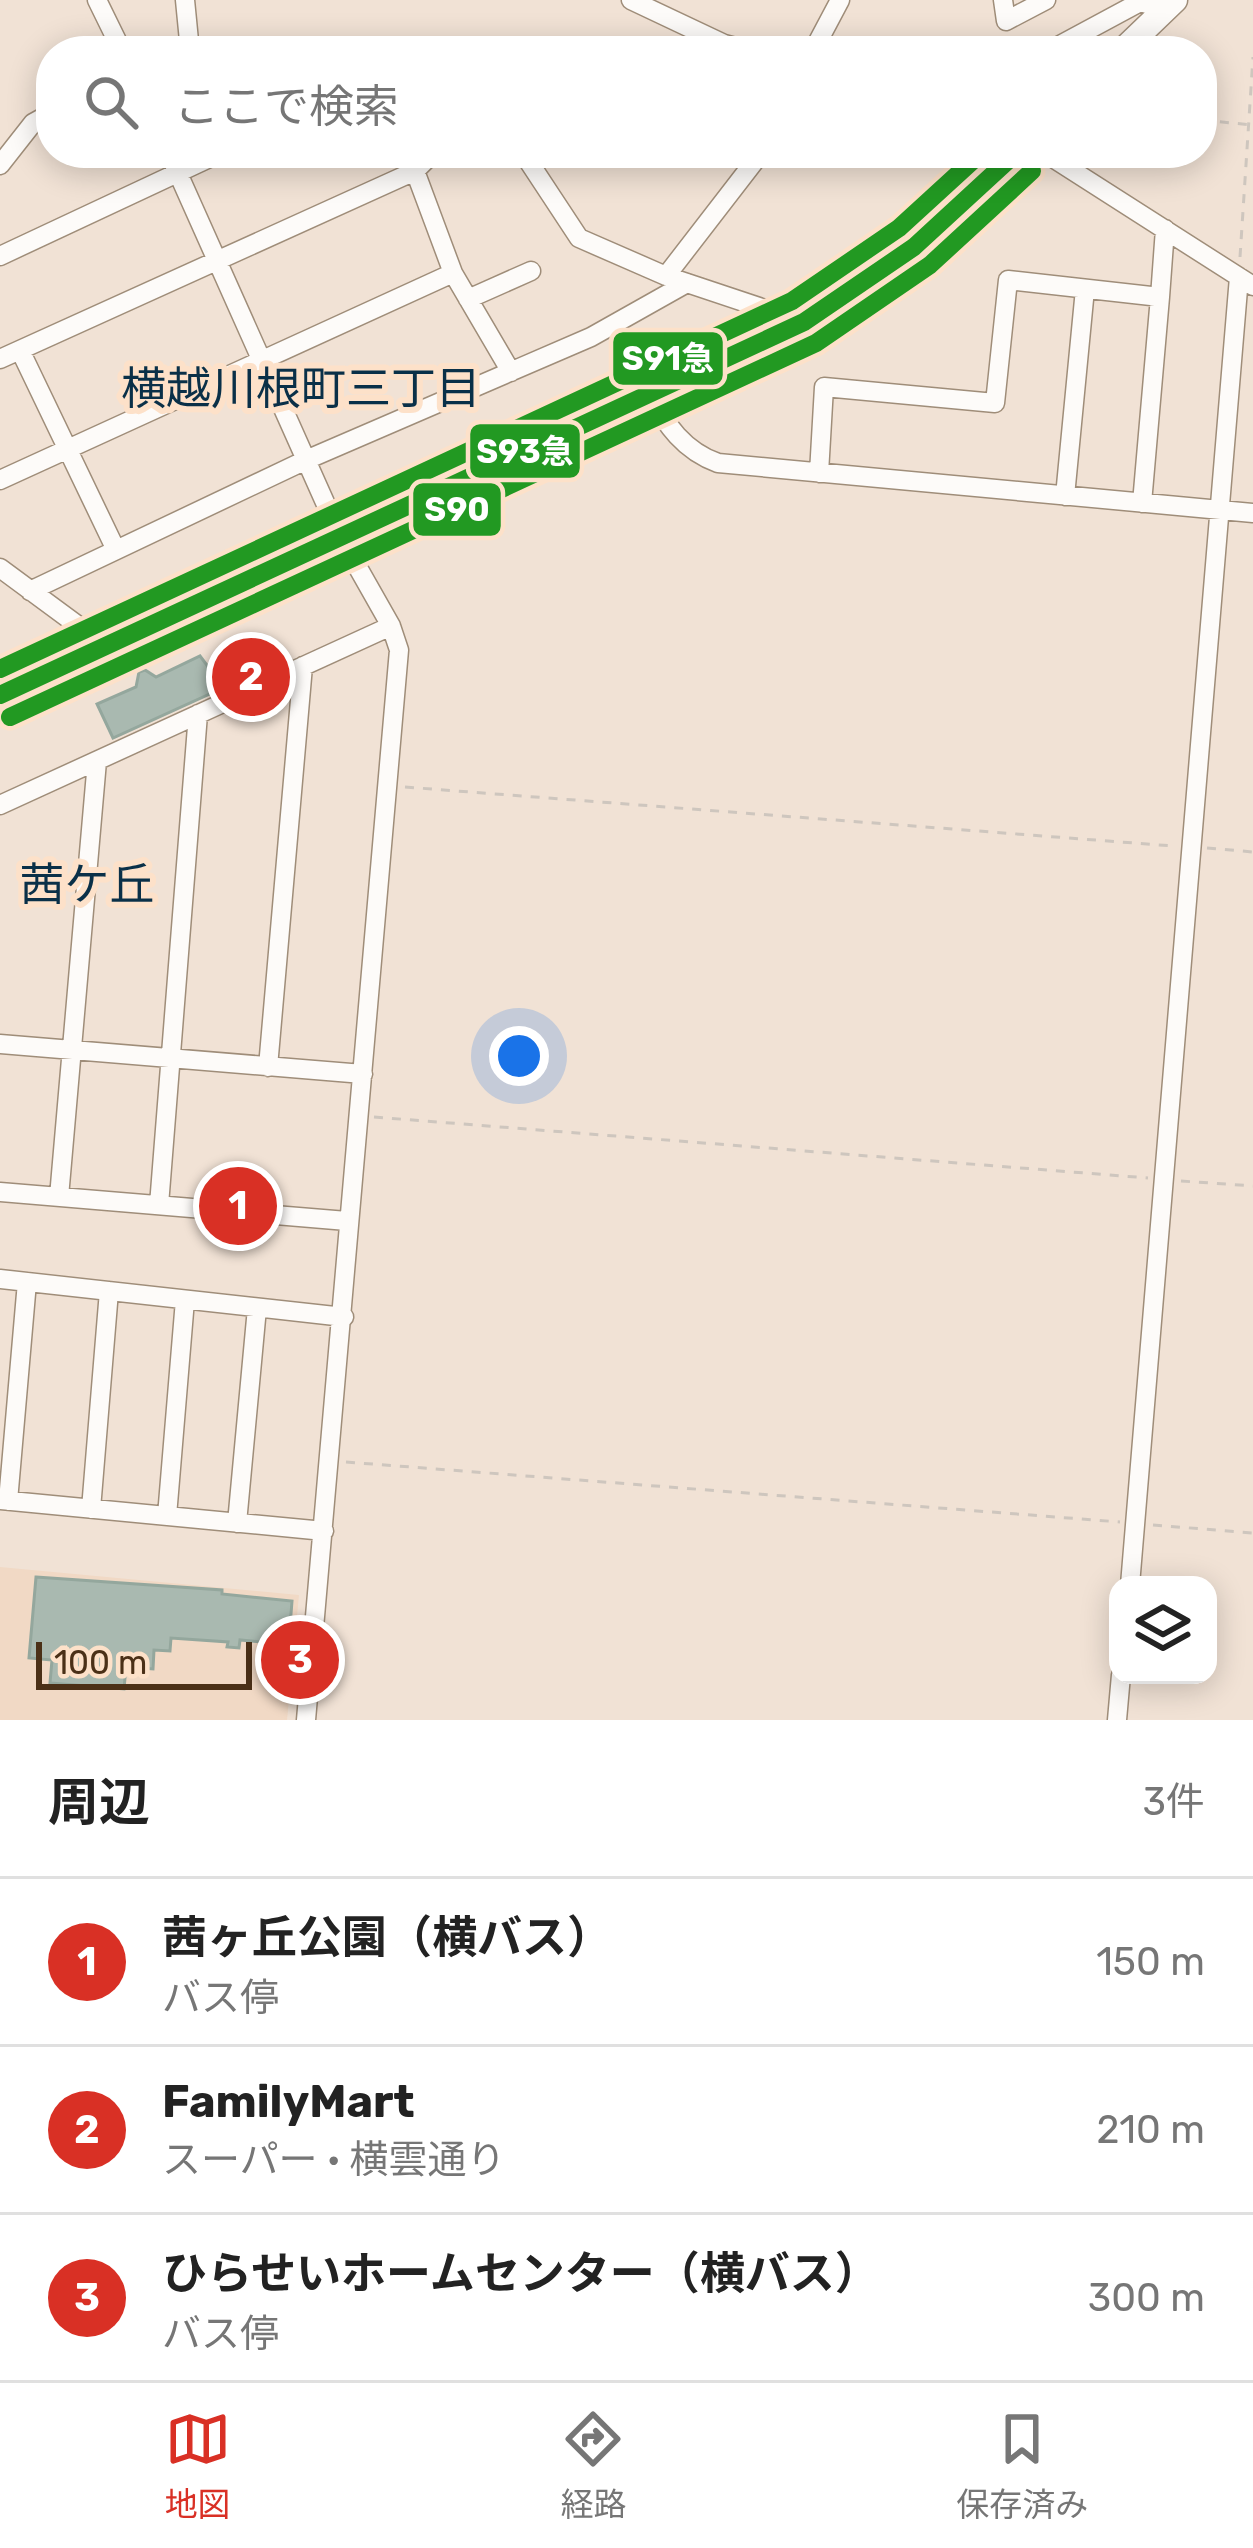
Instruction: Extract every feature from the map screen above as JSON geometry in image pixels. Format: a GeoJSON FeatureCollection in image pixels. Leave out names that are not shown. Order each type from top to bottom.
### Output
{"type":"FeatureCollection","features":[{"type":"Feature","properties":{"kind":"main road"},"geometry":{"type":"LineString","coordinates":[[1137,36],[1170,4]]}},
{"type":"Feature","properties":{"kind":"main road"},"geometry":{"type":"LineString","coordinates":[[0,695],[804,322],[914,247],[1000,168]]}},
{"type":"Feature","properties":{"kind":"street"},"geometry":{"type":"LineString","coordinates":[[97,0],[115,36]]}},
{"type":"Feature","properties":{"kind":"street"},"geometry":{"type":"LineString","coordinates":[[184,0],[188,36]]}},
{"type":"Feature","properties":{"kind":"street"},"geometry":{"type":"LineString","coordinates":[[631,0],[707,36]]}},
{"type":"Feature","properties":{"kind":"street"},"geometry":{"type":"LineString","coordinates":[[821,36],[840,0]]}},
{"type":"Feature","properties":{"kind":"street"},"geometry":{"type":"LineString","coordinates":[[1004,0],[1006,21],[1046,0]]}},
{"type":"Feature","properties":{"kind":"street"},"geometry":{"type":"LineString","coordinates":[[1077,36],[1140,2],[1170,4]]}},
{"type":"Feature","properties":{"kind":"street"},"geometry":{"type":"LineString","coordinates":[[0,165],[36,121]]}},
{"type":"Feature","properties":{"kind":"street"},"geometry":{"type":"LineString","coordinates":[[175,168],[340,536],[392,626],[399,650],[306,1720]]}},
{"type":"Feature","properties":{"kind":"street"},"geometry":{"type":"LineString","coordinates":[[0,256],[186,168]]}},
{"type":"Feature","properties":{"kind":"street"},"geometry":{"type":"LineString","coordinates":[[0,359],[418,168]]}},
{"type":"Feature","properties":{"kind":"street"},"geometry":{"type":"LineString","coordinates":[[533,168],[579,238],[687,283],[804,322]]}},
{"type":"Feature","properties":{"kind":"street"},"geometry":{"type":"LineString","coordinates":[[666,275],[749,168]]}},
{"type":"Feature","properties":{"kind":"street"},"geometry":{"type":"LineString","coordinates":[[1069,168],[1246,282],[1220,510],[1131,1576]]}},
{"type":"Feature","properties":{"kind":"street"},"geometry":{"type":"LineString","coordinates":[[415,171],[453,273],[511,372]]}},
{"type":"Feature","properties":{"kind":"street"},"geometry":{"type":"LineString","coordinates":[[1142,503],[1165,229]]}},
{"type":"Feature","properties":{"kind":"street"},"geometry":{"type":"LineString","coordinates":[[468,298],[531,271]]}},
{"type":"Feature","properties":{"kind":"street"},"geometry":{"type":"LineString","coordinates":[[0,480],[453,273]]}},
{"type":"Feature","properties":{"kind":"street"},"geometry":{"type":"LineString","coordinates":[[819,473],[824,387],[995,403],[1008,280],[1160,297]]}},
{"type":"Feature","properties":{"kind":"street"},"geometry":{"type":"LineString","coordinates":[[30,591],[306,460],[591,337],[687,283]]}},
{"type":"Feature","properties":{"kind":"street"},"geometry":{"type":"LineString","coordinates":[[1065,496],[1085,289]]}},
{"type":"Feature","properties":{"kind":"street"},"geometry":{"type":"LineString","coordinates":[[20,350],[116,550]]}},
{"type":"Feature","properties":{"kind":"street"},"geometry":{"type":"LineString","coordinates":[[650,395],[681,441],[708,459],[1253,513]]}},
{"type":"Feature","properties":{"kind":"street"},"geometry":{"type":"LineString","coordinates":[[0,568],[103,644]]}},
{"type":"Feature","properties":{"kind":"street"},"geometry":{"type":"LineString","coordinates":[[0,805],[392,626]]}},
{"type":"Feature","properties":{"kind":"street"},"geometry":{"type":"LineString","coordinates":[[268,1066],[303,666]]}},
{"type":"Feature","properties":{"kind":"street"},"geometry":{"type":"LineString","coordinates":[[159,1205],[198,714]]}},
{"type":"Feature","properties":{"kind":"street"},"geometry":{"type":"LineString","coordinates":[[58,1196],[97,760]]}},
{"type":"Feature","properties":{"kind":"street"},"geometry":{"type":"LineString","coordinates":[[0,1044],[363,1074]]}},
{"type":"Feature","properties":{"kind":"street"},"geometry":{"type":"LineString","coordinates":[[0,1192],[347,1221]]}},
{"type":"Feature","properties":{"kind":"street"},"geometry":{"type":"LineString","coordinates":[[0,1279],[344,1317]]}},
{"type":"Feature","properties":{"kind":"street"},"geometry":{"type":"LineString","coordinates":[[26,1282],[4,1500],[324,1532]]}},
{"type":"Feature","properties":{"kind":"street"},"geometry":{"type":"LineString","coordinates":[[92,1509],[109,1291]]}},
{"type":"Feature","properties":{"kind":"street"},"geometry":{"type":"LineString","coordinates":[[167,1516],[185,1300]]}},
{"type":"Feature","properties":{"kind":"street"},"geometry":{"type":"LineString","coordinates":[[237,1523],[257,1308]]}},
{"type":"Feature","properties":{"kind":"street"},"geometry":{"type":"LineString","coordinates":[[1117,1720],[1120,1684]]}},
{"type":"Feature","properties":{"kind":"path"},"geometry":{"type":"LineString","coordinates":[[1246,282],[1253,57]]}},
{"type":"Feature","properties":{"kind":"path"},"geometry":{"type":"LineString","coordinates":[[1217,121],[1250,124]]}},
{"type":"Feature","properties":{"kind":"path"},"geometry":{"type":"LineString","coordinates":[[388,785],[1253,852]]}},
{"type":"Feature","properties":{"kind":"path"},"geometry":{"type":"LineString","coordinates":[[360,1116],[1253,1186]]}},
{"type":"Feature","properties":{"kind":"path"},"geometry":{"type":"LineString","coordinates":[[329,1461],[1253,1533]]}},
{"type":"Feature","properties":{"kind":"shaded area"},"geometry":{"type":"Polygon","coordinates":[[[0,1567],[299,1595],[287,1720],[0,1720],[0,1567]]]}},
{"type":"Feature","properties":{"kind":"building"},"geometry":{"type":"Polygon","coordinates":[[[200,656],[218,680],[265,659],[269,667],[113,738],[97,704],[136,687],[139,672],[145,670],[156,677],[200,656]]]}},
{"type":"Feature","properties":{"kind":"building"},"geometry":{"type":"Polygon","coordinates":[[[36,1577],[222,1590],[222,1594],[292,1601],[289,1639],[271,1638],[271,1643],[240,1640],[239,1648],[227,1647],[228,1642],[171,1638],[170,1651],[154,1650],[153,1669],[126,1667],[124,1689],[50,1683],[52,1660],[29,1658],[36,1577]]]}},
{"type":"Feature","properties":{"kind":"transit line","name":"S91急"},"geometry":{"type":"LineString","coordinates":[[0,669],[792,301],[899,228],[965,168]]}},
{"type":"Feature","properties":{"kind":"transit line","name":"S93急"},"geometry":{"type":"LineString","coordinates":[[0,695],[804,322],[914,247],[1000,168]]}},
{"type":"Feature","properties":{"kind":"transit line","name":"S90"},"geometry":{"type":"LineString","coordinates":[[10,717],[816,343],[930,265],[1032,171]]}},
{"type":"Feature","properties":{"kind":"place","name":"FamilyMart"},"geometry":{"type":"Point","coordinates":[251,677]}},
{"type":"Feature","properties":{"kind":"place","name":"茜ヶ丘公園（横バス）"},"geometry":{"type":"Point","coordinates":[238,1206]}},
{"type":"Feature","properties":{"kind":"place","name":"ひらせいホームセンター（横バス）"},"geometry":{"type":"Point","coordinates":[300,1660]}},
{"type":"Feature","properties":{"kind":"district","name":"横越川根町三丁目"},"geometry":{"type":"Point","coordinates":[301,388]}},
{"type":"Feature","properties":{"kind":"district","name":"茜ケ丘"},"geometry":{"type":"Point","coordinates":[87,884]}}]}
